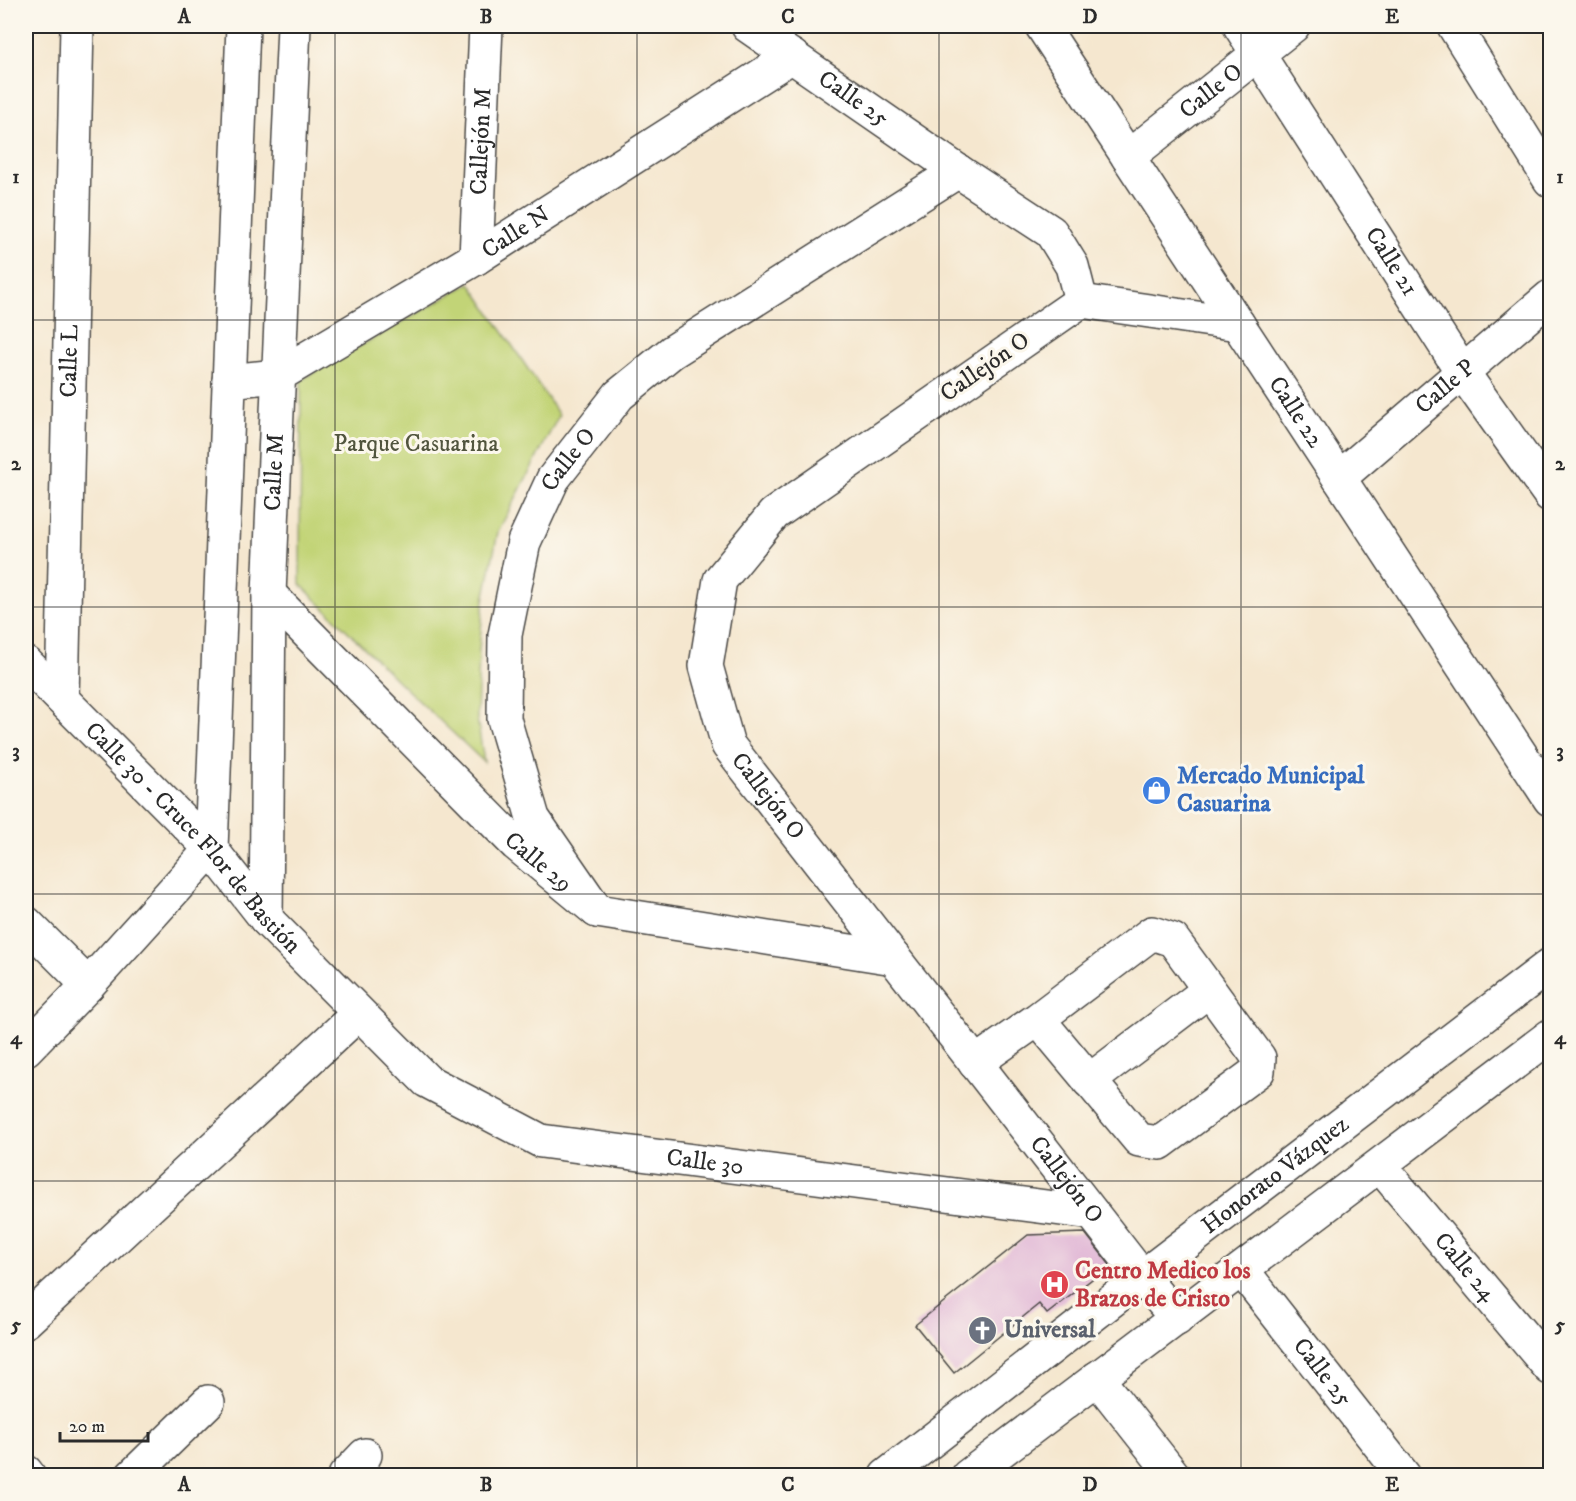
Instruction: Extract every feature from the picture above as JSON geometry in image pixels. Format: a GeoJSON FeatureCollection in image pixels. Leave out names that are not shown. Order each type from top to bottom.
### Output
{"type":"FeatureCollection","features":[{"type":"Feature","properties":{"kind":"street","name":"Calle L"},"geometry":{"type":"LineString","coordinates":[[62,699],[76,26]]}},
{"type":"Feature","properties":{"kind":"street","name":"Calle M"},"geometry":{"type":"LineString","coordinates":[[211,849],[243,26]]}},
{"type":"Feature","properties":{"kind":"street","name":"Calle M"},"geometry":{"type":"LineString","coordinates":[[267,919],[269,594],[294,26]]}},
{"type":"Feature","properties":{"kind":"street","name":"Callejón M"},"geometry":{"type":"LineString","coordinates":[[476,258],[486,26]]}},
{"type":"Feature","properties":{"kind":"street","name":"Calle 25"},"geometry":{"type":"LineString","coordinates":[[748,26],[958,171]]}},
{"type":"Feature","properties":{"kind":"street","name":"Calle 22"},"geometry":{"type":"LineString","coordinates":[[1042,26],[1551,799]]}},
{"type":"Feature","properties":{"kind":"street","name":"Calle 21"},"geometry":{"type":"LineString","coordinates":[[1240,26],[1462,373],[1551,495]]}},
{"type":"Feature","properties":{"kind":"street","name":"Calle O"},"geometry":{"type":"LineString","coordinates":[[1128,157],[1293,26]]}},
{"type":"Feature","properties":{"kind":"street"},"geometry":{"type":"LineString","coordinates":[[1454,26],[1551,180]]}},
{"type":"Feature","properties":{"kind":"street","name":"Calle N"},"geometry":{"type":"LineString","coordinates":[[229,381],[277,376],[476,258],[792,56]]}},
{"type":"Feature","properties":{"kind":"street","name":"Calle O"},"geometry":{"type":"LineString","coordinates":[[597,911],[533,818],[504,719],[505,635],[524,542],[553,479],[619,395],[672,352],[958,171]]}},
{"type":"Feature","properties":{"kind":"street"},"geometry":{"type":"LineString","coordinates":[[958,171],[1051,232],[1072,266],[1081,301],[1238,324]]}},
{"type":"Feature","properties":{"kind":"street","name":"Calle P"},"geometry":{"type":"LineString","coordinates":[[1339,478],[1551,297]]}},
{"type":"Feature","properties":{"kind":"street","name":"Callejón O"},"geometry":{"type":"LineString","coordinates":[[1081,301],[774,514],[720,580],[706,666],[728,745],[1176,1319]]}},
{"type":"Feature","properties":{"kind":"street","name":"Calle 29"},"geometry":{"type":"LineString","coordinates":[[269,594],[516,844],[597,911]]}},
{"type":"Feature","properties":{"kind":"street","name":"Calle 30 - Cruce Flor de Bastión"},"geometry":{"type":"LineString","coordinates":[[26,663],[211,849],[267,919],[358,1014]]}},
{"type":"Feature","properties":{"kind":"street"},"geometry":{"type":"LineString","coordinates":[[26,1049],[88,986],[211,849]]}},
{"type":"Feature","properties":{"kind":"street"},"geometry":{"type":"LineString","coordinates":[[597,911],[894,958]]}},
{"type":"Feature","properties":{"kind":"street"},"geometry":{"type":"LineString","coordinates":[[26,923],[88,986]]}},
{"type":"Feature","properties":{"kind":"street"},"geometry":{"type":"LineString","coordinates":[[975,1063],[1038,1019],[1152,933],[1173,940],[1259,1058],[1258,1071],[1160,1143],[1139,1140],[1038,1019]]}},
{"type":"Feature","properties":{"kind":"street","name":"Honorato Vázquez"},"geometry":{"type":"LineString","coordinates":[[886,1476],[1142,1277],[1551,965]]}},
{"type":"Feature","properties":{"kind":"street"},"geometry":{"type":"LineString","coordinates":[[1089,1081],[1209,990]]}},
{"type":"Feature","properties":{"kind":"street"},"geometry":{"type":"LineString","coordinates":[[26,1321],[358,1014]]}},
{"type":"Feature","properties":{"kind":"street","name":"Calle 30"},"geometry":{"type":"LineString","coordinates":[[358,1014],[427,1081],[541,1141],[1092,1213]]}},
{"type":"Feature","properties":{"kind":"street"},"geometry":{"type":"LineString","coordinates":[[968,1476],[1551,1036]]}},
{"type":"Feature","properties":{"kind":"street","name":"Calle 24"},"geometry":{"type":"LineString","coordinates":[[1380,1166],[1551,1368]]}},
{"type":"Feature","properties":{"kind":"street","name":"Calle 25"},"geometry":{"type":"LineString","coordinates":[[1242,1270],[1404,1476]]}},
{"type":"Feature","properties":{"kind":"street"},"geometry":{"type":"LineString","coordinates":[[1097,1378],[1174,1476]]}},
{"type":"Feature","properties":{"kind":"street"},"geometry":{"type":"LineString","coordinates":[[132,1476],[208,1402]]}},
{"type":"Feature","properties":{"kind":"street"},"geometry":{"type":"LineString","coordinates":[[26,1472],[29,1476]]}},
{"type":"Feature","properties":{"kind":"green space","name":"Parque Casuarina"},"geometry":{"type":"Polygon","coordinates":[[[470,283],[559,415],[498,532],[484,600],[479,650],[477,718],[484,762],[300,584],[301,380],[470,283]]]}},
{"type":"Feature","properties":{"kind":"building"},"geometry":{"type":"Polygon","coordinates":[[[1085,1233],[1110,1265],[1047,1314],[1039,1304],[954,1373],[915,1325],[1028,1235],[1085,1233]]]}},
{"type":"Feature","properties":{"kind":"place","name":"Mercado Municipal Casuarina"},"geometry":{"type":"Point","coordinates":[1156,790]}},
{"type":"Feature","properties":{"kind":"place","name":"Centro Medico los Brazos de Cristo"},"geometry":{"type":"Point","coordinates":[1054,1285]}},
{"type":"Feature","properties":{"kind":"place","name":"Universal"},"geometry":{"type":"Point","coordinates":[983,1330]}}]}
